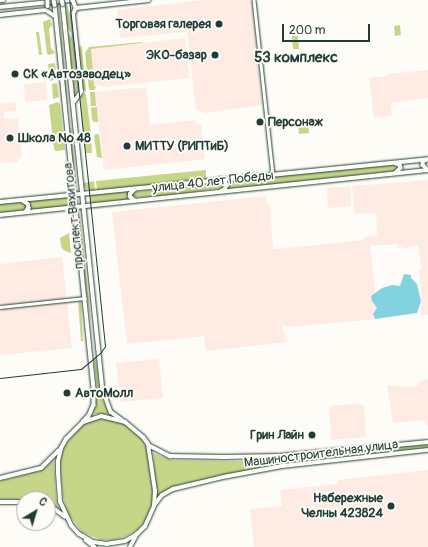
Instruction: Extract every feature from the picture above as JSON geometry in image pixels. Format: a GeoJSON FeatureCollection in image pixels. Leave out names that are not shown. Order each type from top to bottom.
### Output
{"type":"FeatureCollection","features":[{"type":"Feature","properties":{"kind":"main road"},"geometry":{"type":"LineString","coordinates":[[48,0],[48,8],[56,16]]}},
{"type":"Feature","properties":{"kind":"main road","name":"проспект Вахитова"},"geometry":{"type":"LineString","coordinates":[[54,0],[94,398],[91,411],[83,422]]}},
{"type":"Feature","properties":{"kind":"main road"},"geometry":{"type":"LineString","coordinates":[[76,8],[149,0]]}},
{"type":"Feature","properties":{"kind":"main road"},"geometry":{"type":"LineString","coordinates":[[0,7],[72,1],[76,8]]}},
{"type":"Feature","properties":{"kind":"main road","name":"проспект Вахитова"},"geometry":{"type":"LineString","coordinates":[[63,2],[83,206],[104,396],[111,412],[125,422]]}},
{"type":"Feature","properties":{"kind":"main road"},"geometry":{"type":"LineString","coordinates":[[0,15],[48,8]]}},
{"type":"Feature","properties":{"kind":"main road"},"geometry":{"type":"LineString","coordinates":[[73,104],[81,92],[73,18],[73,12],[76,8]]}},
{"type":"Feature","properties":{"kind":"main road"},"geometry":{"type":"LineString","coordinates":[[66,117],[69,125],[71,126],[74,118]]}},
{"type":"Feature","properties":{"kind":"main road"},"geometry":{"type":"LineString","coordinates":[[428,159],[423,162],[423,165],[428,170]]}},
{"type":"Feature","properties":{"kind":"main road","name":"улица 40 лет Победы"},"geometry":{"type":"LineString","coordinates":[[0,202],[428,159]]}},
{"type":"Feature","properties":{"kind":"main road"},"geometry":{"type":"LineString","coordinates":[[391,163],[398,163],[400,165],[401,168],[395,174]]}},
{"type":"Feature","properties":{"kind":"main road","name":"улица 40 лет Победы"},"geometry":{"type":"LineString","coordinates":[[0,215],[428,170]]}},
{"type":"Feature","properties":{"kind":"main road"},"geometry":{"type":"LineString","coordinates":[[218,179],[223,180],[227,185],[225,190],[221,192]]}},
{"type":"Feature","properties":{"kind":"main road"},"geometry":{"type":"LineString","coordinates":[[136,188],[130,194],[132,200],[136,201]]}},
{"type":"Feature","properties":{"kind":"main road"},"geometry":{"type":"LineString","coordinates":[[22,200],[29,206],[25,212]]}},
{"type":"Feature","properties":{"kind":"main road"},"geometry":{"type":"LineString","coordinates":[[87,319],[92,327],[95,319]]}},
{"type":"Feature","properties":{"kind":"main road"},"geometry":{"type":"LineString","coordinates":[[0,478],[41,468],[61,448],[66,439],[83,422],[101,416],[125,422],[134,428],[148,444],[155,491],[154,506],[145,526],[137,534],[125,541],[107,544],[93,542],[79,534]]}},
{"type":"Feature","properties":{"kind":"main road","name":"Машиностроительная улица"},"geometry":{"type":"LineString","coordinates":[[148,444],[162,453],[177,457],[268,456],[428,442]]}},
{"type":"Feature","properties":{"kind":"main road"},"geometry":{"type":"LineString","coordinates":[[61,448],[58,461],[60,501],[67,518],[79,534],[95,547]]}},
{"type":"Feature","properties":{"kind":"main road","name":"Машиностроительная улица"},"geometry":{"type":"LineString","coordinates":[[154,506],[162,495],[180,487],[282,466],[428,450]]}},
{"type":"Feature","properties":{"kind":"main road"},"geometry":{"type":"LineString","coordinates":[[334,451],[330,456],[330,459],[335,460]]}},
{"type":"Feature","properties":{"kind":"main road"},"geometry":{"type":"LineString","coordinates":[[0,502],[16,502]]}},
{"type":"Feature","properties":{"kind":"main road"},"geometry":{"type":"LineString","coordinates":[[56,510],[67,518]]}},
{"type":"Feature","properties":{"kind":"main road"},"geometry":{"type":"LineString","coordinates":[[130,547],[137,534]]}},
{"type":"Feature","properties":{"kind":"street"},"geometry":{"type":"LineString","coordinates":[[254,0],[273,174]]}},
{"type":"Feature","properties":{"kind":"street"},"geometry":{"type":"LineString","coordinates":[[0,307],[85,298]]}},
{"type":"Feature","properties":{"kind":"shaded area"},"geometry":{"type":"Polygon","coordinates":[[[203,0],[252,0],[262,105],[205,113],[196,109],[187,32],[120,38],[117,10],[203,0]]]}},
{"type":"Feature","properties":{"kind":"shaded area"},"geometry":{"type":"Polygon","coordinates":[[[185,38],[189,78],[102,87],[102,85],[94,86],[91,49],[185,38]]]}},
{"type":"Feature","properties":{"kind":"shaded area"},"geometry":{"type":"Polygon","coordinates":[[[428,70],[428,98],[391,103],[392,115],[374,118],[369,78],[387,76],[387,74],[428,70]]]}},
{"type":"Feature","properties":{"kind":"shaded area"},"geometry":{"type":"Polygon","coordinates":[[[46,82],[47,100],[25,102],[24,84],[46,82]]]}},
{"type":"Feature","properties":{"kind":"shaded area"},"geometry":{"type":"Polygon","coordinates":[[[146,87],[150,125],[195,120],[196,124],[201,124],[205,159],[104,170],[95,92],[146,87]]]}},
{"type":"Feature","properties":{"kind":"shaded area","name":"Школа № 48"},"geometry":{"type":"Polygon","coordinates":[[[15,102],[17,111],[4,112],[4,119],[18,118],[22,157],[17,158],[18,162],[0,163],[0,104],[15,102]]]}},
{"type":"Feature","properties":{"kind":"shaded area"},"geometry":{"type":"Polygon","coordinates":[[[428,180],[428,315],[421,315],[420,306],[422,305],[419,270],[422,269],[418,245],[403,249],[403,247],[399,247],[398,244],[370,246],[378,319],[286,327],[285,325],[282,325],[286,342],[206,351],[204,336],[127,344],[112,212],[266,196],[267,205],[270,205],[273,249],[277,249],[364,240],[364,237],[377,236],[376,213],[355,214],[352,186],[428,180]]]}},
{"type":"Feature","properties":{"kind":"shaded area"},"geometry":{"type":"Polygon","coordinates":[[[350,186],[351,206],[328,208],[327,188],[350,186]]]}},
{"type":"Feature","properties":{"kind":"shaded area"},"geometry":{"type":"Polygon","coordinates":[[[62,257],[72,348],[0,355],[0,264],[62,257]]]}},
{"type":"Feature","properties":{"kind":"shaded area"},"geometry":{"type":"Polygon","coordinates":[[[159,359],[163,398],[120,402],[116,363],[159,359]]]}},
{"type":"Feature","properties":{"kind":"shaded area"},"geometry":{"type":"Polygon","coordinates":[[[428,379],[428,426],[426,426],[425,420],[393,423],[387,385],[409,387],[417,386],[420,381],[428,379]]]}},
{"type":"Feature","properties":{"kind":"shaded area"},"geometry":{"type":"Polygon","coordinates":[[[353,404],[364,405],[366,437],[331,440],[329,406],[353,404]]]}},
{"type":"Feature","properties":{"kind":"shaded area"},"geometry":{"type":"Polygon","coordinates":[[[428,470],[428,547],[254,547],[250,509],[282,506],[280,490],[338,484],[337,480],[428,470]]]}},
{"type":"Feature","properties":{"kind":"green space"},"geometry":{"type":"Polygon","coordinates":[[[59,6],[68,105],[66,94],[59,6]]]}},
{"type":"Feature","properties":{"kind":"green space"},"geometry":{"type":"Polygon","coordinates":[[[65,6],[68,6],[71,33],[67,27],[65,6]]]}},
{"type":"Feature","properties":{"kind":"green space"},"geometry":{"type":"Polygon","coordinates":[[[50,19],[52,25],[49,29],[51,48],[55,53],[49,55],[47,54],[43,22],[50,19]]]}},
{"type":"Feature","properties":{"kind":"green space"},"geometry":{"type":"Polygon","coordinates":[[[400,25],[401,35],[395,36],[394,26],[400,25]]]}},
{"type":"Feature","properties":{"kind":"green space"},"geometry":{"type":"Polygon","coordinates":[[[36,32],[39,32],[42,55],[39,55],[36,32]]]}},
{"type":"Feature","properties":{"kind":"green space"},"geometry":{"type":"Polygon","coordinates":[[[68,33],[72,38],[77,91],[74,95],[68,33]]]}},
{"type":"Feature","properties":{"kind":"green space"},"geometry":{"type":"Polygon","coordinates":[[[292,36],[298,36],[299,49],[293,49],[292,36]]]}},
{"type":"Feature","properties":{"kind":"green space"},"geometry":{"type":"Polygon","coordinates":[[[142,42],[91,49],[94,86],[96,87],[94,90],[89,90],[85,53],[89,47],[142,42]]]}},
{"type":"Feature","properties":{"kind":"green space"},"geometry":{"type":"Polygon","coordinates":[[[81,46],[86,91],[82,89],[78,47],[81,46]]]}},
{"type":"Feature","properties":{"kind":"green space"},"geometry":{"type":"Polygon","coordinates":[[[55,63],[57,79],[50,81],[48,64],[55,63]]]}},
{"type":"Feature","properties":{"kind":"green space"},"geometry":{"type":"Polygon","coordinates":[[[57,83],[59,97],[53,99],[52,84],[57,83]]]}},
{"type":"Feature","properties":{"kind":"green space"},"geometry":{"type":"Polygon","coordinates":[[[90,92],[95,92],[96,106],[91,106],[90,92]]]}},
{"type":"Feature","properties":{"kind":"green space"},"geometry":{"type":"Polygon","coordinates":[[[86,94],[91,135],[84,140],[80,97],[86,94]]]}},
{"type":"Feature","properties":{"kind":"green space"},"geometry":{"type":"Polygon","coordinates":[[[58,102],[60,104],[65,150],[56,151],[54,149],[49,105],[58,102]]]}},
{"type":"Feature","properties":{"kind":"green space"},"geometry":{"type":"Polygon","coordinates":[[[97,107],[98,122],[94,122],[92,120],[91,108],[97,107]]]}},
{"type":"Feature","properties":{"kind":"green space"},"geometry":{"type":"Polygon","coordinates":[[[308,123],[309,133],[299,134],[298,124],[308,123]]]}},
{"type":"Feature","properties":{"kind":"green space"},"geometry":{"type":"Polygon","coordinates":[[[69,128],[71,128],[76,179],[74,180],[69,128]]]}},
{"type":"Feature","properties":{"kind":"green space"},"geometry":{"type":"Polygon","coordinates":[[[99,134],[102,158],[97,157],[94,136],[99,134]]]}},
{"type":"Feature","properties":{"kind":"green space"},"geometry":{"type":"Polygon","coordinates":[[[91,136],[92,153],[86,153],[84,141],[91,136]]]}},
{"type":"Feature","properties":{"kind":"green space"},"geometry":{"type":"Polygon","coordinates":[[[394,165],[396,168],[395,171],[229,189],[226,180],[394,165]]]}},
{"type":"Feature","properties":{"kind":"green space"},"geometry":{"type":"Polygon","coordinates":[[[206,170],[206,180],[97,190],[96,181],[206,170]]]}},
{"type":"Feature","properties":{"kind":"green space"},"geometry":{"type":"Polygon","coordinates":[[[94,181],[95,190],[89,190],[84,187],[83,183],[94,181]]]}},
{"type":"Feature","properties":{"kind":"green space"},"geometry":{"type":"Polygon","coordinates":[[[221,182],[224,185],[222,188],[165,196],[135,197],[132,195],[133,192],[221,182]]]}},
{"type":"Feature","properties":{"kind":"green space"},"geometry":{"type":"Polygon","coordinates":[[[128,191],[129,200],[91,204],[90,195],[128,191]]]}},
{"type":"Feature","properties":{"kind":"green space"},"geometry":{"type":"Polygon","coordinates":[[[70,196],[71,206],[29,210],[30,205],[28,201],[70,196]]]}},
{"type":"Feature","properties":{"kind":"green space"},"geometry":{"type":"Polygon","coordinates":[[[22,202],[27,206],[25,210],[0,213],[0,204],[22,202]]]}},
{"type":"Feature","properties":{"kind":"green space"},"geometry":{"type":"Polygon","coordinates":[[[78,217],[80,217],[91,322],[87,297],[78,217]]]}},
{"type":"Feature","properties":{"kind":"green space"},"geometry":{"type":"Polygon","coordinates":[[[69,233],[71,253],[63,250],[60,238],[69,233]]]}},
{"type":"Feature","properties":{"kind":"green space"},"geometry":{"type":"Polygon","coordinates":[[[78,300],[81,303],[83,341],[81,341],[78,300]]]}},
{"type":"Feature","properties":{"kind":"green space"},"geometry":{"type":"Polygon","coordinates":[[[96,358],[100,394],[109,414],[93,414],[97,394],[94,360],[96,358]]]}},
{"type":"Feature","properties":{"kind":"green space"},"geometry":{"type":"Polygon","coordinates":[[[97,419],[115,420],[127,425],[143,441],[148,453],[153,499],[149,513],[146,520],[137,530],[124,537],[113,540],[101,540],[82,532],[68,514],[63,497],[60,461],[65,445],[83,424],[97,419]]]}},
{"type":"Feature","properties":{"kind":"green space"},"geometry":{"type":"Polygon","coordinates":[[[428,443],[428,448],[332,457],[334,453],[428,443]]]}},
{"type":"Feature","properties":{"kind":"green space"},"geometry":{"type":"Polygon","coordinates":[[[153,453],[171,460],[243,461],[327,453],[327,458],[281,464],[178,485],[157,497],[153,453]]]}},
{"type":"Feature","properties":{"kind":"green space"},"geometry":{"type":"Polygon","coordinates":[[[54,459],[56,491],[16,491],[16,499],[0,499],[0,481],[40,471],[54,459]]]}},
{"type":"Feature","properties":{"kind":"green space"},"geometry":{"type":"Polygon","coordinates":[[[56,498],[59,509],[56,507],[56,498]]]}},
{"type":"Feature","properties":{"kind":"water"},"geometry":{"type":"Polygon","coordinates":[[[404,274],[411,275],[411,278],[417,284],[421,301],[417,313],[375,319],[373,314],[377,308],[372,301],[371,296],[382,288],[392,285],[400,286],[404,274]]]}},
{"type":"Feature","properties":{"kind":"tram line"},"geometry":{"type":"LineString","coordinates":[[0,378],[81,369],[101,352],[105,346],[69,0]]}},
{"type":"Feature","properties":{"kind":"place","name":"Торговая галерея"},"geometry":{"type":"Point","coordinates":[219,24]}},
{"type":"Feature","properties":{"kind":"place","name":"ЭКО-базар"},"geometry":{"type":"Point","coordinates":[215,55]}},
{"type":"Feature","properties":{"kind":"place","name":"СК «Автозаводец»"},"geometry":{"type":"Point","coordinates":[15,74]}},
{"type":"Feature","properties":{"kind":"place","name":"Персонаж"},"geometry":{"type":"Point","coordinates":[260,122]}},
{"type":"Feature","properties":{"kind":"place","name":"Школа № 48"},"geometry":{"type":"Point","coordinates":[10,138]}},
{"type":"Feature","properties":{"kind":"place","name":"МИТТУ (РИПТиБ)"},"geometry":{"type":"Point","coordinates":[127,146]}},
{"type":"Feature","properties":{"kind":"place","name":"АвтоМолл"},"geometry":{"type":"Point","coordinates":[67,393]}},
{"type":"Feature","properties":{"kind":"place","name":"Грин Лайн"},"geometry":{"type":"Point","coordinates":[312,435]}},
{"type":"Feature","properties":{"kind":"place","name":"Набережные Челны 423824"},"geometry":{"type":"Point","coordinates":[391,506]}},
{"type":"Feature","properties":{"kind":"district","name":"53 комплекс"},"geometry":{"type":"Point","coordinates":[296,58]}}]}
